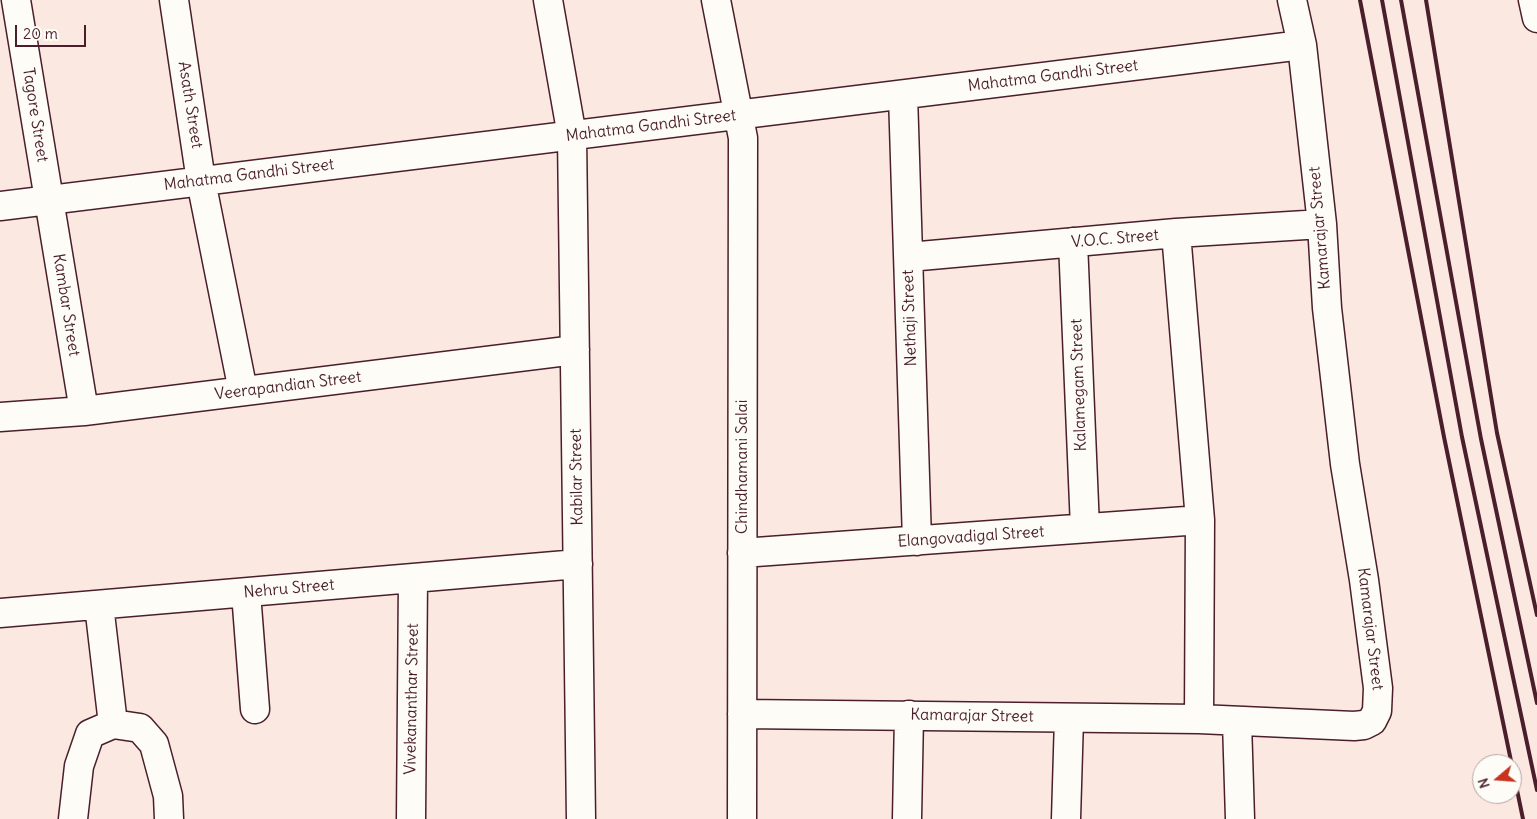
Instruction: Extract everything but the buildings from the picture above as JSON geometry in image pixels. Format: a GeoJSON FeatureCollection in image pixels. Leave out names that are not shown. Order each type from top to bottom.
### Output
{"type":"FeatureCollection","features":[{"type":"Feature","properties":{"kind":"street","name":"Tagore Street"},"geometry":{"type":"LineString","coordinates":[[16,0],[49,200]]}},
{"type":"Feature","properties":{"kind":"street","name":"Asath Street"},"geometry":{"type":"LineString","coordinates":[[174,0],[202,181],[243,391]]}},
{"type":"Feature","properties":{"kind":"street","name":"Kabilar Street"},"geometry":{"type":"LineString","coordinates":[[548,0],[572,136],[581,819]]}},
{"type":"Feature","properties":{"kind":"street","name":"Chindhamani Salai"},"geometry":{"type":"LineString","coordinates":[[716,0],[743,138],[742,819]]}},
{"type":"Feature","properties":{"kind":"street","name":"Kamarajar Street"},"geometry":{"type":"LineString","coordinates":[[742,714],[1199,720],[1364,725],[1372,721],[1377,711],[1378,688],[1345,464],[1327,308],[1322,224],[1302,45],[1292,0]]}},
{"type":"Feature","properties":{"kind":"street"},"geometry":{"type":"LineString","coordinates":[[1533,0],[1537,18]]}},
{"type":"Feature","properties":{"kind":"street","name":"Mahatma Gandhi Street"},"geometry":{"type":"LineString","coordinates":[[0,206],[1302,45]]}},
{"type":"Feature","properties":{"kind":"street","name":"Nethaji Street"},"geometry":{"type":"LineString","coordinates":[[903,95],[917,541]]}},
{"type":"Feature","properties":{"kind":"street","name":"Kambar Street"},"geometry":{"type":"LineString","coordinates":[[49,200],[84,411]]}},
{"type":"Feature","properties":{"kind":"street","name":"V.O.C. Street"},"geometry":{"type":"LineString","coordinates":[[908,256],[1176,233],[1322,224]]}},
{"type":"Feature","properties":{"kind":"street"},"geometry":{"type":"LineString","coordinates":[[1176,233],[1200,520],[1199,720]]}},
{"type":"Feature","properties":{"kind":"street","name":"Kalamegam Street"},"geometry":{"type":"LineString","coordinates":[[1072,242],[1085,528]]}},
{"type":"Feature","properties":{"kind":"street","name":"Veerapandian Street"},"geometry":{"type":"LineString","coordinates":[[0,417],[84,411],[575,350]]}},
{"type":"Feature","properties":{"kind":"street","name":"Elangovadigal Street"},"geometry":{"type":"LineString","coordinates":[[742,553],[1200,520]]}},
{"type":"Feature","properties":{"kind":"street","name":"Nehru Street"},"geometry":{"type":"LineString","coordinates":[[0,613],[578,564]]}},
{"type":"Feature","properties":{"kind":"street","name":"Vivekananthar Street"},"geometry":{"type":"LineString","coordinates":[[411,819],[413,578]]}},
{"type":"Feature","properties":{"kind":"street"},"geometry":{"type":"LineString","coordinates":[[246,592],[254,708]]}},
{"type":"Feature","properties":{"kind":"street"},"geometry":{"type":"LineString","coordinates":[[99,605],[113,724]]}},
{"type":"Feature","properties":{"kind":"street"},"geometry":{"type":"LineString","coordinates":[[907,819],[909,715]]}},
{"type":"Feature","properties":{"kind":"street"},"geometry":{"type":"LineString","coordinates":[[1066,819],[1069,718]]}},
{"type":"Feature","properties":{"kind":"street"},"geometry":{"type":"LineString","coordinates":[[1237,722],[1240,819]]}},
{"type":"Feature","properties":{"kind":"street"},"geometry":{"type":"LineString","coordinates":[[73,819],[79,766],[90,734],[113,724],[140,728],[154,744],[168,796],[169,819]]}},
{"type":"Feature","properties":{"kind":"railway"},"geometry":{"type":"LineString","coordinates":[[1360,0],[1444,437],[1523,819]]}},
{"type":"Feature","properties":{"kind":"railway"},"geometry":{"type":"LineString","coordinates":[[1382,0],[1462,437],[1537,790]]}},
{"type":"Feature","properties":{"kind":"railway"},"geometry":{"type":"LineString","coordinates":[[1401,0],[1481,439],[1537,703]]}},
{"type":"Feature","properties":{"kind":"railway"},"geometry":{"type":"LineString","coordinates":[[1426,0],[1497,433],[1537,615]]}}]}
